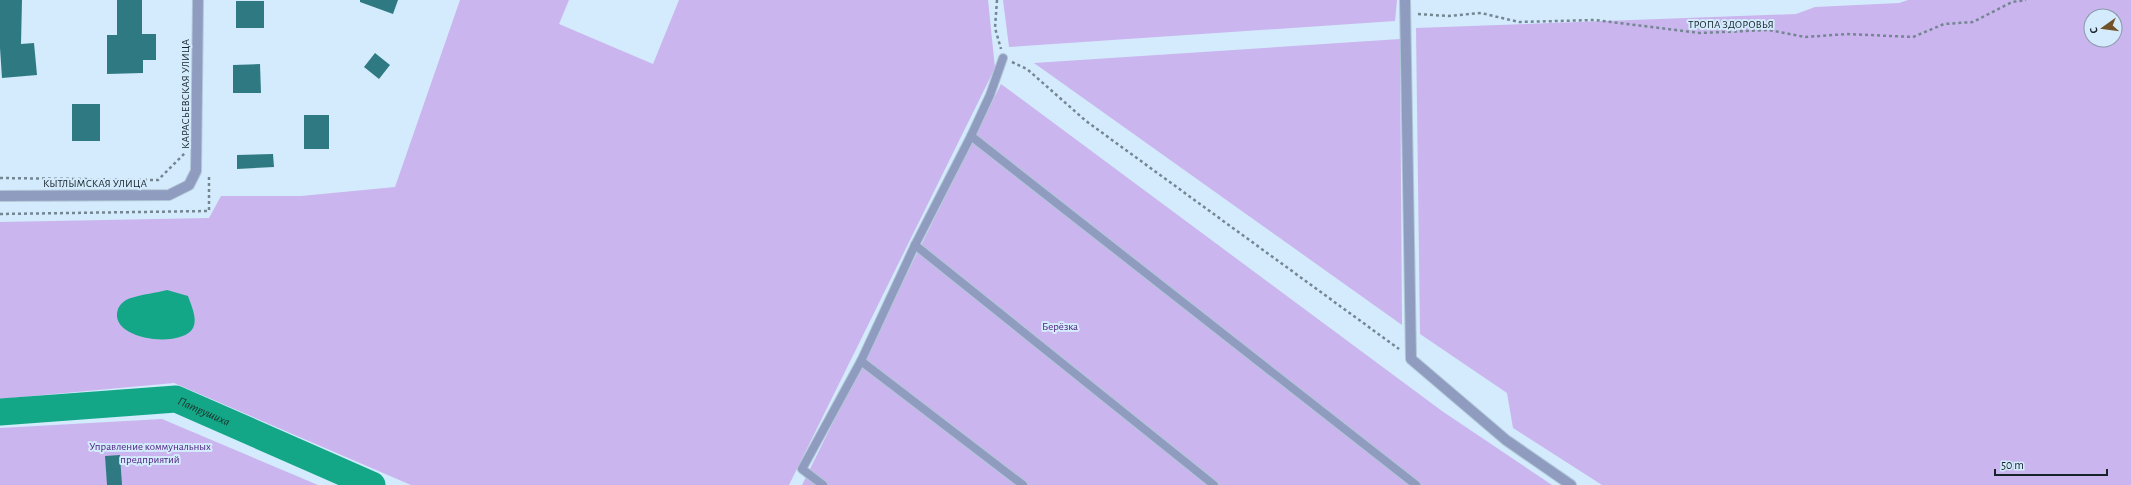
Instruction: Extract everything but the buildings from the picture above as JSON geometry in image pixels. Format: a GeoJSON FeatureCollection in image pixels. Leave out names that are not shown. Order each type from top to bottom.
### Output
{"type":"FeatureCollection","features":[{"type":"Feature","properties":{"kind":"street","name":"КАРАСЬЕВСКАЯ УЛИЦА"},"geometry":{"type":"LineString","coordinates":[[189,185],[196,171],[198,0]]}},
{"type":"Feature","properties":{"kind":"street"},"geometry":{"type":"LineString","coordinates":[[1405,0],[1411,359],[1506,440],[1571,485]]}},
{"type":"Feature","properties":{"kind":"street","name":"КЫТЛЫМСКАЯ УЛИЦА"},"geometry":{"type":"LineString","coordinates":[[0,196],[169,195],[189,185]]}},
{"type":"Feature","properties":{"kind":"lane"},"geometry":{"type":"LineString","coordinates":[[823,485],[802,469],[861,361],[915,245],[971,136],[990,95],[1003,58]]}},
{"type":"Feature","properties":{"kind":"lane"},"geometry":{"type":"LineString","coordinates":[[971,136],[1416,485]]}},
{"type":"Feature","properties":{"kind":"lane"},"geometry":{"type":"LineString","coordinates":[[915,245],[1214,485]]}},
{"type":"Feature","properties":{"kind":"lane"},"geometry":{"type":"LineString","coordinates":[[861,361],[1023,485]]}},
{"type":"Feature","properties":{"kind":"path"},"geometry":{"type":"LineString","coordinates":[[997,0],[994,28],[1003,58],[1027,69],[1086,121],[1389,340],[1411,359]]}},
{"type":"Feature","properties":{"kind":"path","name":"ТРОПА ЗДОРОВЬЯ"},"geometry":{"type":"LineString","coordinates":[[1405,13],[1448,16],[1481,13],[1519,22],[1595,20],[1700,33],[1769,30],[1805,37],[1846,34],[1913,37],[1944,24],[1973,22],[2012,2],[2026,0]]}},
{"type":"Feature","properties":{"kind":"path"},"geometry":{"type":"LineString","coordinates":[[0,178],[158,180],[188,150]]}},
{"type":"Feature","properties":{"kind":"path"},"geometry":{"type":"LineString","coordinates":[[0,214],[208,211]]}},
{"type":"Feature","properties":{"kind":"green space"},"geometry":{"type":"Polygon","coordinates":[[[460,0],[569,0],[559,24],[653,64],[679,0],[988,0],[995,68],[789,485],[411,485],[174,383],[0,399],[0,222],[209,218],[221,196],[301,196],[395,187],[460,0]]]}},
{"type":"Feature","properties":{"kind":"green space"},"geometry":{"type":"Polygon","coordinates":[[[1003,0],[1397,0],[1395,21],[1009,47],[1003,0]]]}},
{"type":"Feature","properties":{"kind":"green space"},"geometry":{"type":"Polygon","coordinates":[[[1908,0],[2131,0],[2131,485],[1602,485],[1513,428],[1507,393],[1420,334],[1416,28],[1796,14],[1815,7],[1899,3],[1908,0]]]}},
{"type":"Feature","properties":{"kind":"green space"},"geometry":{"type":"Polygon","coordinates":[[[1400,39],[1402,325],[1034,63],[1400,39]]]}},
{"type":"Feature","properties":{"kind":"green space","name":"Берёзка"},"geometry":{"type":"Polygon","coordinates":[[[1001,84],[1442,411],[1552,485],[802,485],[1001,84]]]}},
{"type":"Feature","properties":{"kind":"green space","name":"Управление коммунальных предприятий"},"geometry":{"type":"Polygon","coordinates":[[[162,419],[318,485],[0,485],[0,428],[162,419]]]}},
{"type":"Feature","properties":{"kind":"shaded area"},"geometry":{"type":"Polygon","coordinates":[[[167,290],[188,296],[194,312],[195,320],[193,328],[186,334],[175,338],[147,338],[134,334],[124,328],[118,320],[118,309],[123,302],[136,297],[167,290]]]}},
{"type":"Feature","properties":{"kind":"waterway","name":"Патрушиха"},"geometry":{"type":"LineString","coordinates":[[0,412],[176,399],[372,485]]}}]}
